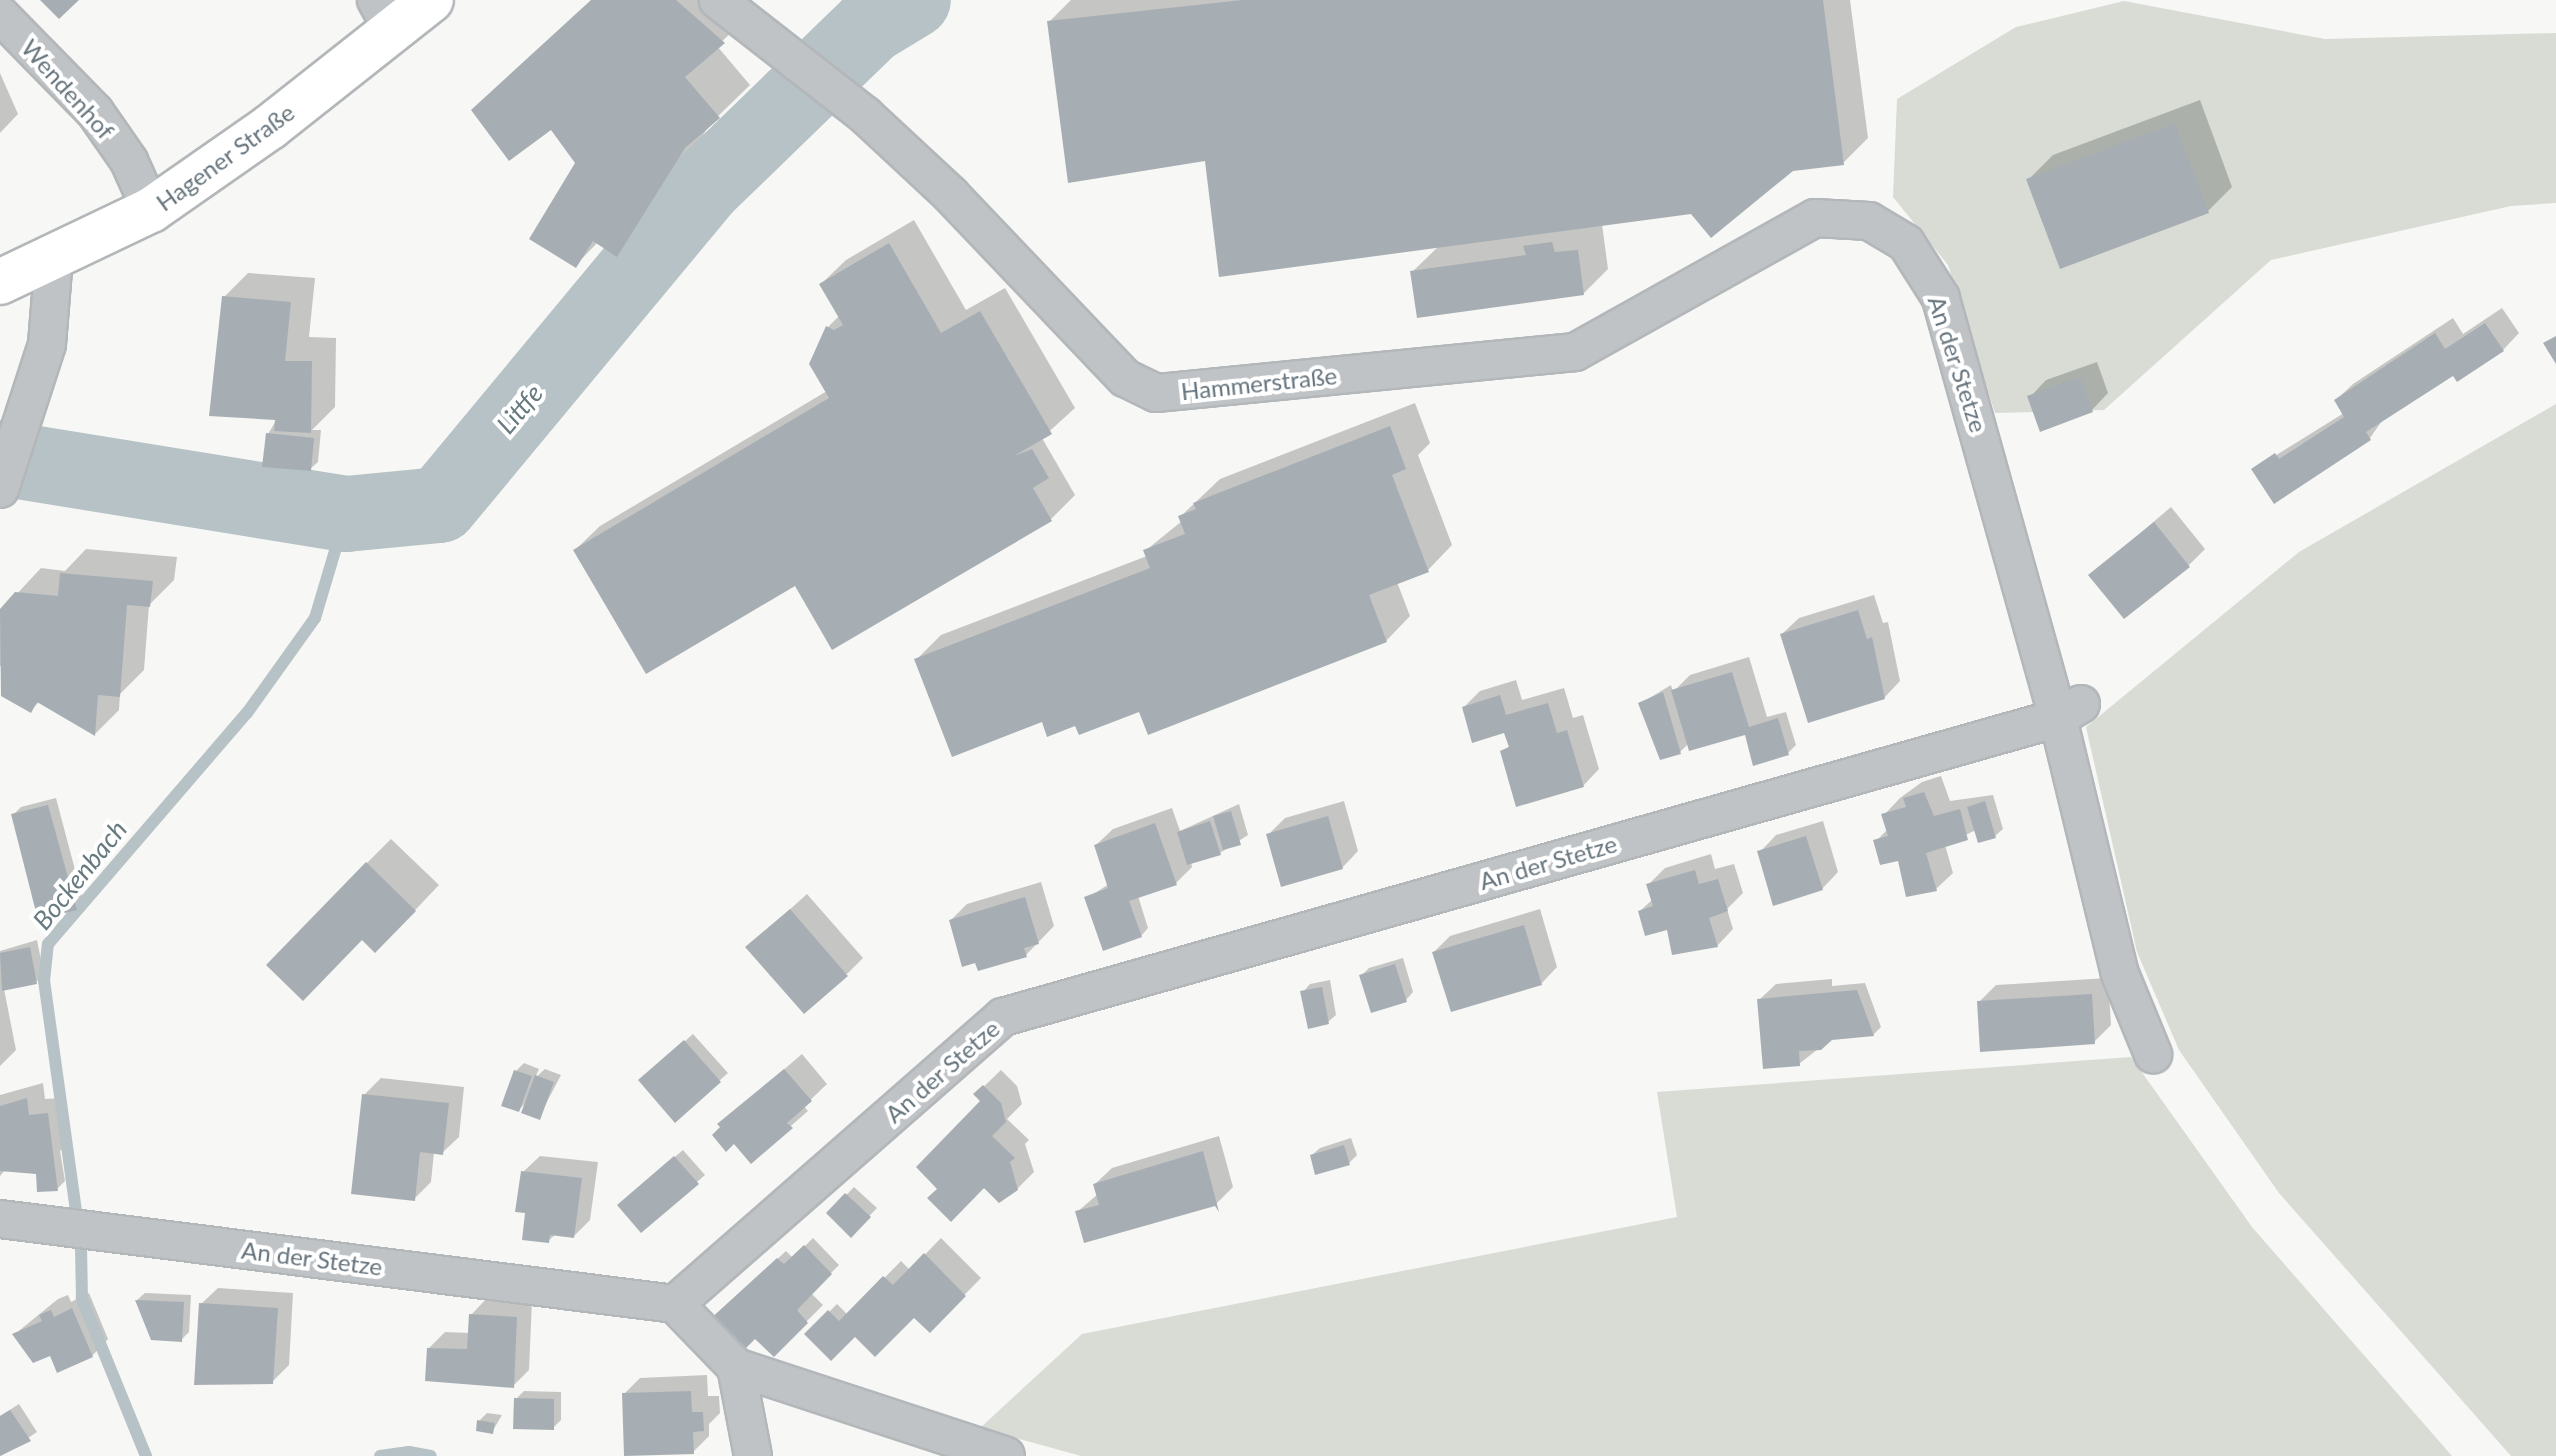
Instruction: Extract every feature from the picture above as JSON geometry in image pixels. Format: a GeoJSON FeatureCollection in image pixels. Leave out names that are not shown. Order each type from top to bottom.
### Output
{"type":"FeatureCollection","features":[{"type":"Feature","properties":{"kind":"main road","name":"Hagener Straße"},"geometry":{"type":"LineString","coordinates":[[0,282],[151,210],[270,127],[384,14],[431,0]]}},
{"type":"Feature","properties":{"kind":"street","name":"Hammerstraße"},"geometry":{"type":"LineString","coordinates":[[718,0],[865,115],[951,195],[1125,378],[1156,393],[1575,352],[1815,218],[1869,221]]}},
{"type":"Feature","properties":{"kind":"street","name":"Wendenhof"},"geometry":{"type":"LineString","coordinates":[[0,15],[95,112],[129,161],[151,210]]}},
{"type":"Feature","properties":{"kind":"street","name":"An der Stetze"},"geometry":{"type":"LineString","coordinates":[[1869,221],[1906,243],[1941,298],[2070,711],[2120,974],[2153,1054]]}},
{"type":"Feature","properties":{"kind":"street"},"geometry":{"type":"LineString","coordinates":[[0,489],[18,424],[47,344],[54,257]]}},
{"type":"Feature","properties":{"kind":"street","name":"An der Stetze"},"geometry":{"type":"LineString","coordinates":[[0,1219],[675,1304],[1003,1017],[2070,711]]}},
{"type":"Feature","properties":{"kind":"street"},"geometry":{"type":"LineString","coordinates":[[675,1304],[736,1367],[1006,1456]]}},
{"type":"Feature","properties":{"kind":"street"},"geometry":{"type":"LineString","coordinates":[[736,1367],[753,1456]]}},
{"type":"Feature","properties":{"kind":"shaded area"},"geometry":{"type":"Polygon","coordinates":[[[2124,1],[2325,39],[2556,33],[2556,203],[2511,206],[2271,260],[2104,410],[1995,413],[1948,265],[1893,197],[1897,99],[2016,27],[2124,1]]]}},
{"type":"Feature","properties":{"kind":"shaded area"},"geometry":{"type":"Polygon","coordinates":[[[2556,404],[2556,1456],[2511,1456],[2279,1193],[2179,1050],[2137,952],[2086,727],[2299,552],[2556,404]]]}},
{"type":"Feature","properties":{"kind":"shaded area"},"geometry":{"type":"Polygon","coordinates":[[[2131,1057],[2252,1227],[2452,1456],[1081,1456],[980,1428],[1082,1334],[1677,1217],[1657,1092],[2131,1057]]]}},
{"type":"Feature","properties":{"kind":"building"},"geometry":{"type":"Polygon","coordinates":[[[40,0],[79,0],[59,19],[40,0]]]}},
{"type":"Feature","properties":{"kind":"building"},"geometry":{"type":"Polygon","coordinates":[[[591,0],[676,0],[725,43],[685,77],[720,118],[685,148],[617,257],[593,241],[576,268],[529,239],[575,163],[551,130],[509,161],[471,110],[591,0]]]}},
{"type":"Feature","properties":{"kind":"building"},"geometry":{"type":"Polygon","coordinates":[[[1243,0],[1823,0],[1844,165],[1793,171],[1711,238],[1691,214],[1219,277],[1205,161],[1068,183],[1047,21],[1243,0]]]}},
{"type":"Feature","properties":{"kind":"building"},"geometry":{"type":"Polygon","coordinates":[[[2175,123],[2209,213],[2060,269],[2026,179],[2175,123]]]}},
{"type":"Feature","properties":{"kind":"building"},"geometry":{"type":"Polygon","coordinates":[[[1552,242],[1555,252],[1578,250],[1584,295],[1417,318],[1410,271],[1526,255],[1523,246],[1552,242]]]}},
{"type":"Feature","properties":{"kind":"building"},"geometry":{"type":"Polygon","coordinates":[[[889,243],[941,333],[980,311],[1052,434],[1014,456],[1032,449],[1049,478],[1033,488],[1052,521],[832,650],[795,586],[646,674],[573,550],[829,398],[809,364],[826,326],[834,330],[843,325],[819,284],[889,243]]]}},
{"type":"Feature","properties":{"kind":"building"},"geometry":{"type":"Polygon","coordinates":[[[222,296],[291,302],[285,361],[312,361],[311,433],[274,431],[275,420],[209,416],[222,296]]]}},
{"type":"Feature","properties":{"kind":"building"},"geometry":{"type":"Polygon","coordinates":[[[2485,323],[2504,351],[2457,382],[2453,376],[2366,432],[2371,440],[2274,504],[2251,469],[2275,453],[2279,459],[2344,417],[2334,400],[2435,333],[2445,349],[2485,323]]]}},
{"type":"Feature","properties":{"kind":"building"},"geometry":{"type":"Polygon","coordinates":[[[2556,336],[2556,364],[2543,343],[2556,336]]]}},
{"type":"Feature","properties":{"kind":"building"},"geometry":{"type":"Polygon","coordinates":[[[2080,377],[2093,412],[2040,432],[2027,396],[2080,377]]]}},
{"type":"Feature","properties":{"kind":"building"},"geometry":{"type":"Polygon","coordinates":[[[1390,426],[1406,469],[1392,475],[1429,572],[1369,595],[1387,642],[1148,735],[1139,712],[1079,735],[1075,726],[1047,737],[1042,722],[952,757],[914,659],[1150,568],[1143,550],[1185,534],[1178,516],[1196,509],[1193,503],[1390,426]]]}},
{"type":"Feature","properties":{"kind":"building"},"geometry":{"type":"Polygon","coordinates":[[[266,433],[314,438],[311,471],[262,467],[266,433]]]}},
{"type":"Feature","properties":{"kind":"building"},"geometry":{"type":"Polygon","coordinates":[[[2154,522],[2190,567],[2124,619],[2088,575],[2154,522]]]}},
{"type":"Feature","properties":{"kind":"building"},"geometry":{"type":"Polygon","coordinates":[[[60,573],[153,581],[150,607],[127,605],[120,697],[98,695],[95,736],[37,702],[31,713],[1,696],[0,609],[15,592],[58,596],[60,573]]]}},
{"type":"Feature","properties":{"kind":"building"},"geometry":{"type":"Polygon","coordinates":[[[1858,610],[1867,639],[1872,637],[1885,699],[1808,723],[1780,634],[1858,610]]]}},
{"type":"Feature","properties":{"kind":"building"},"geometry":{"type":"Polygon","coordinates":[[[1732,672],[1749,727],[1778,718],[1789,755],[1753,766],[1745,735],[1689,751],[1671,690],[1732,672]]]}},
{"type":"Feature","properties":{"kind":"building"},"geometry":{"type":"Polygon","coordinates":[[[1663,692],[1681,754],[1660,760],[1638,703],[1663,692]]]}},
{"type":"Feature","properties":{"kind":"building"},"geometry":{"type":"Polygon","coordinates":[[[1500,695],[1506,715],[1548,703],[1557,733],[1567,730],[1584,787],[1516,807],[1500,751],[1509,747],[1504,733],[1472,743],[1462,707],[1500,695]]]}},
{"type":"Feature","properties":{"kind":"building"},"geometry":{"type":"Polygon","coordinates":[[[1924,792],[1934,816],[1960,809],[1968,840],[1926,853],[1937,891],[1906,897],[1898,861],[1880,865],[1873,840],[1888,836],[1881,814],[1906,807],[1903,798],[1924,792]]]}},
{"type":"Feature","properties":{"kind":"building"},"geometry":{"type":"Polygon","coordinates":[[[1985,801],[1996,838],[1978,843],[1967,807],[1985,801]]]}},
{"type":"Feature","properties":{"kind":"building"},"geometry":{"type":"Polygon","coordinates":[[[48,805],[77,910],[38,920],[11,814],[48,805]]]}},
{"type":"Feature","properties":{"kind":"building"},"geometry":{"type":"Polygon","coordinates":[[[1231,811],[1241,845],[1223,850],[1213,816],[1231,811]]]}},
{"type":"Feature","properties":{"kind":"building"},"geometry":{"type":"Polygon","coordinates":[[[1328,816],[1343,869],[1281,887],[1266,834],[1328,816]]]}},
{"type":"Feature","properties":{"kind":"building"},"geometry":{"type":"Polygon","coordinates":[[[1210,821],[1221,855],[1187,865],[1177,832],[1210,821]]]}},
{"type":"Feature","properties":{"kind":"building"},"geometry":{"type":"Polygon","coordinates":[[[1155,823],[1177,885],[1129,901],[1142,937],[1103,951],[1084,897],[1108,888],[1094,845],[1155,823]]]}},
{"type":"Feature","properties":{"kind":"building"},"geometry":{"type":"Polygon","coordinates":[[[1806,836],[1823,890],[1773,906],[1757,851],[1806,836]]]}},
{"type":"Feature","properties":{"kind":"building"},"geometry":{"type":"Polygon","coordinates":[[[366,862],[416,911],[375,953],[362,940],[303,1001],[266,965],[366,862]]]}},
{"type":"Feature","properties":{"kind":"building"},"geometry":{"type":"Polygon","coordinates":[[[1695,870],[1699,884],[1718,879],[1728,911],[1709,918],[1718,947],[1672,955],[1667,930],[1645,936],[1638,911],[1653,906],[1646,884],[1695,870]]]}},
{"type":"Feature","properties":{"kind":"building"},"geometry":{"type":"Polygon","coordinates":[[[1025,897],[1039,944],[1024,948],[1027,957],[978,971],[975,963],[962,967],[949,920],[1025,897]]]}},
{"type":"Feature","properties":{"kind":"building"},"geometry":{"type":"Polygon","coordinates":[[[790,909],[848,976],[804,1014],[745,947],[790,909]]]}},
{"type":"Feature","properties":{"kind":"building"},"geometry":{"type":"Polygon","coordinates":[[[1524,925],[1542,985],[1451,1012],[1432,952],[1524,925]]]}},
{"type":"Feature","properties":{"kind":"building"},"geometry":{"type":"Polygon","coordinates":[[[30,947],[37,984],[2,991],[0,953],[30,947]]]}},
{"type":"Feature","properties":{"kind":"building"},"geometry":{"type":"Polygon","coordinates":[[[1395,964],[1407,1002],[1371,1013],[1359,975],[1395,964]]]}},
{"type":"Feature","properties":{"kind":"building"},"geometry":{"type":"Polygon","coordinates":[[[1322,987],[1329,1024],[1308,1029],[1300,991],[1322,987]]]}},
{"type":"Feature","properties":{"kind":"building"},"geometry":{"type":"Polygon","coordinates":[[[1857,990],[1874,1036],[1832,1040],[1821,1050],[1799,1051],[1800,1066],[1763,1069],[1757,999],[1857,990]]]}},
{"type":"Feature","properties":{"kind":"building"},"geometry":{"type":"Polygon","coordinates":[[[2092,994],[2095,1044],[1980,1052],[1977,1001],[2092,994]]]}},
{"type":"Feature","properties":{"kind":"building"},"geometry":{"type":"Polygon","coordinates":[[[684,1040],[721,1082],[675,1123],[638,1080],[684,1040]]]}},
{"type":"Feature","properties":{"kind":"building"},"geometry":{"type":"Polygon","coordinates":[[[784,1069],[812,1101],[787,1123],[793,1128],[751,1164],[734,1144],[726,1152],[712,1135],[720,1127],[717,1124],[784,1069]]]}},
{"type":"Feature","properties":{"kind":"building"},"geometry":{"type":"Polygon","coordinates":[[[514,1070],[532,1076],[519,1112],[501,1106],[514,1070]]]}},
{"type":"Feature","properties":{"kind":"building"},"geometry":{"type":"Polygon","coordinates":[[[535,1075],[554,1082],[540,1120],[521,1113],[535,1075]]]}},
{"type":"Feature","properties":{"kind":"building"},"geometry":{"type":"Polygon","coordinates":[[[983,1085],[1001,1103],[1006,1122],[992,1136],[1015,1158],[1010,1162],[1018,1190],[999,1203],[984,1188],[951,1222],[927,1198],[937,1189],[916,1167],[980,1101],[973,1094],[983,1085]]]}},
{"type":"Feature","properties":{"kind":"building"},"geometry":{"type":"Polygon","coordinates":[[[362,1094],[449,1103],[443,1155],[420,1152],[415,1201],[351,1194],[362,1094]]]}},
{"type":"Feature","properties":{"kind":"building"},"geometry":{"type":"Polygon","coordinates":[[[27,1098],[29,1115],[48,1113],[58,1191],[37,1192],[36,1174],[0,1171],[0,1106],[27,1098]]]}},
{"type":"Feature","properties":{"kind":"building"},"geometry":{"type":"Polygon","coordinates":[[[1344,1145],[1350,1165],[1315,1175],[1310,1155],[1344,1145]]]}},
{"type":"Feature","properties":{"kind":"building"},"geometry":{"type":"Polygon","coordinates":[[[1203,1151],[1219,1212],[1215,1206],[1084,1243],[1075,1211],[1099,1205],[1093,1184],[1203,1151]]]}},
{"type":"Feature","properties":{"kind":"building"},"geometry":{"type":"Polygon","coordinates":[[[674,1156],[699,1184],[641,1233],[617,1205],[674,1156]]]}},
{"type":"Feature","properties":{"kind":"building"},"geometry":{"type":"Polygon","coordinates":[[[521,1171],[582,1178],[574,1238],[550,1235],[549,1243],[522,1240],[525,1213],[515,1212],[521,1171]]]}},
{"type":"Feature","properties":{"kind":"building"},"geometry":{"type":"Polygon","coordinates":[[[845,1193],[871,1217],[851,1238],[826,1213],[845,1193]]]}},
{"type":"Feature","properties":{"kind":"building"},"geometry":{"type":"Polygon","coordinates":[[[804,1245],[832,1274],[797,1310],[808,1323],[774,1357],[755,1339],[746,1348],[735,1338],[730,1343],[708,1321],[777,1258],[784,1264],[804,1245]]]}},
{"type":"Feature","properties":{"kind":"building"},"geometry":{"type":"Polygon","coordinates":[[[924,1253],[966,1296],[930,1333],[914,1318],[875,1357],[855,1337],[831,1361],[804,1334],[828,1310],[839,1321],[883,1276],[893,1285],[924,1253]]]}},
{"type":"Feature","properties":{"kind":"building"},"geometry":{"type":"Polygon","coordinates":[[[135,1300],[184,1302],[182,1342],[151,1340],[135,1300]]]}},
{"type":"Feature","properties":{"kind":"building"},"geometry":{"type":"Polygon","coordinates":[[[199,1303],[278,1308],[273,1384],[194,1385],[199,1303]]]}},
{"type":"Feature","properties":{"kind":"building"},"geometry":{"type":"Polygon","coordinates":[[[72,1308],[93,1357],[57,1373],[50,1356],[33,1363],[12,1334],[42,1321],[39,1315],[51,1310],[54,1317],[72,1308]]]}},
{"type":"Feature","properties":{"kind":"building"},"geometry":{"type":"Polygon","coordinates":[[[469,1314],[517,1317],[514,1388],[425,1381],[427,1348],[467,1349],[469,1314]]]}},
{"type":"Feature","properties":{"kind":"building"},"geometry":{"type":"Polygon","coordinates":[[[691,1391],[692,1412],[703,1412],[704,1431],[693,1432],[694,1454],[624,1456],[622,1393],[691,1391]]]}},
{"type":"Feature","properties":{"kind":"building"},"geometry":{"type":"Polygon","coordinates":[[[514,1398],[554,1399],[554,1430],[513,1429],[514,1398]]]}},
{"type":"Feature","properties":{"kind":"building"},"geometry":{"type":"Polygon","coordinates":[[[10,1410],[31,1441],[0,1456],[0,1416],[10,1410]]]}},
{"type":"Feature","properties":{"kind":"building"},"geometry":{"type":"Polygon","coordinates":[[[477,1420],[495,1423],[493,1434],[476,1431],[477,1420]]]}},
{"type":"Feature","properties":{"kind":"waterway","name":"Littfe"},"geometry":{"type":"LineString","coordinates":[[0,458],[346,514],[440,505],[706,185],[870,26],[913,0]]}},
{"type":"Feature","properties":{"kind":"waterway","name":"Bockenbach"},"geometry":{"type":"LineString","coordinates":[[146,1456],[82,1299],[81,1247],[44,981],[48,944],[247,713],[315,618],[346,514]]}},
{"type":"Feature","properties":{"kind":"waterway","name":"Bockenbach"},"geometry":{"type":"LineString","coordinates":[[380,1456],[409,1452],[431,1456]]}}]}
